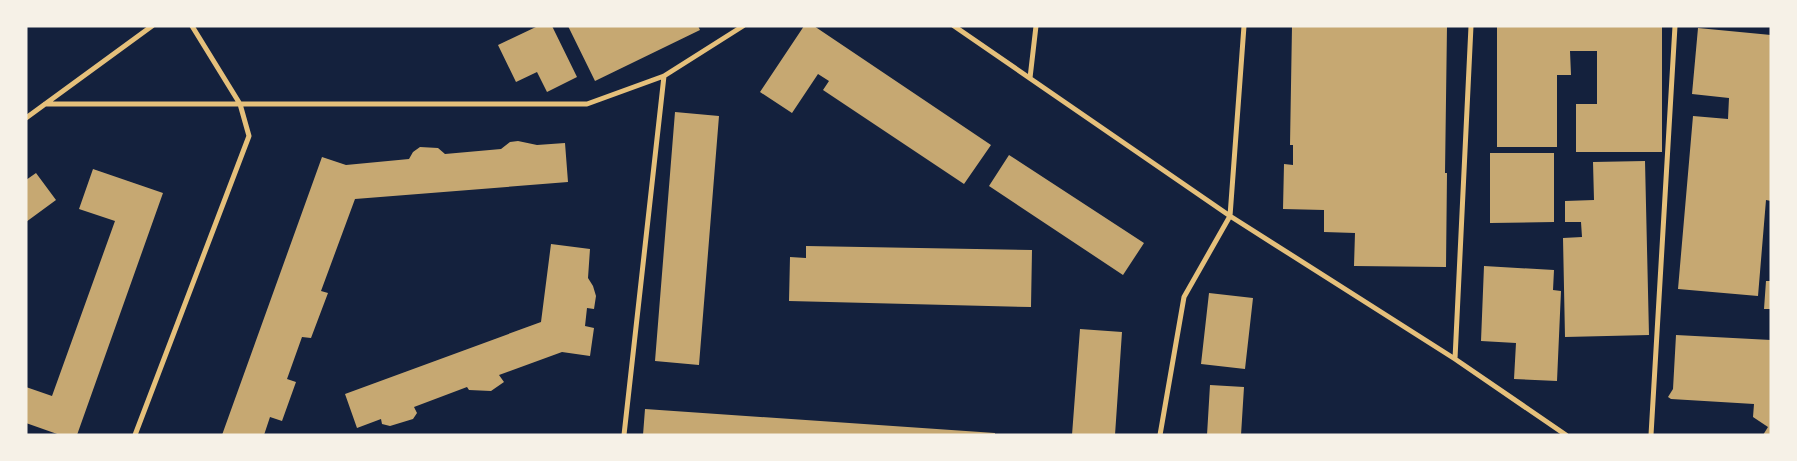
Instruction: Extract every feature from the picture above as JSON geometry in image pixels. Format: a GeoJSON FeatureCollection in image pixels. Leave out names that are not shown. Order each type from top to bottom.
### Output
{"type":"FeatureCollection","features":[{"type":"Feature","properties":{"kind":"street"},"geometry":{"type":"LineString","coordinates":[[26,118],[152,26]]}},
{"type":"Feature","properties":{"kind":"street"},"geometry":{"type":"LineString","coordinates":[[135,435],[249,136],[240,104],[192,26]]}},
{"type":"Feature","properties":{"kind":"street"},"geometry":{"type":"LineString","coordinates":[[45,104],[587,104],[664,76],[743,26]]}},
{"type":"Feature","properties":{"kind":"street"},"geometry":{"type":"LineString","coordinates":[[954,26],[1230,216],[1456,359],[1566,435]]}},
{"type":"Feature","properties":{"kind":"street"},"geometry":{"type":"LineString","coordinates":[[1030,78],[1036,26]]}},
{"type":"Feature","properties":{"kind":"street"},"geometry":{"type":"LineString","coordinates":[[1160,435],[1184,297],[1230,216],[1244,26]]}},
{"type":"Feature","properties":{"kind":"street"},"geometry":{"type":"LineString","coordinates":[[1456,359],[1471,26]]}},
{"type":"Feature","properties":{"kind":"street"},"geometry":{"type":"LineString","coordinates":[[1651,435],[1674,26]]}},
{"type":"Feature","properties":{"kind":"street"},"geometry":{"type":"LineString","coordinates":[[624,435],[664,76]]}},
{"type":"Feature","properties":{"kind":"building"},"geometry":{"type":"Polygon","coordinates":[[[538,26],[552,26],[577,77],[547,92],[537,72],[516,82],[498,45],[538,26]]]}},
{"type":"Feature","properties":{"kind":"building"},"geometry":{"type":"Polygon","coordinates":[[[568,26],[698,26],[700,30],[595,81],[568,26]]]}},
{"type":"Feature","properties":{"kind":"building"},"geometry":{"type":"Polygon","coordinates":[[[804,26],[814,26],[991,145],[964,184],[823,90],[829,81],[818,74],[792,113],[760,92],[804,26]]]}},
{"type":"Feature","properties":{"kind":"building"},"geometry":{"type":"Polygon","coordinates":[[[1292,26],[1447,26],[1446,267],[1354,266],[1355,233],[1324,232],[1324,210],[1283,209],[1284,164],[1293,165],[1293,145],[1290,145],[1292,26]]]}},
{"type":"Feature","properties":{"kind":"building"},"geometry":{"type":"Polygon","coordinates":[[[1497,26],[1662,26],[1662,152],[1576,152],[1576,104],[1597,104],[1597,51],[1570,51],[1571,75],[1557,75],[1557,147],[1497,147],[1497,26]]]}},
{"type":"Feature","properties":{"kind":"building"},"geometry":{"type":"Polygon","coordinates":[[[1698,28],[1771,35],[1771,201],[1766,200],[1758,296],[1678,289],[1693,116],[1728,119],[1729,98],[1692,94],[1698,28]]]}},
{"type":"Feature","properties":{"kind":"building"},"geometry":{"type":"Polygon","coordinates":[[[675,112],[719,116],[699,365],[655,361],[675,112]]]}},
{"type":"Feature","properties":{"kind":"building"},"geometry":{"type":"Polygon","coordinates":[[[518,141],[537,145],[565,143],[568,182],[355,199],[321,291],[328,293],[311,338],[302,337],[287,379],[296,382],[282,421],[270,417],[264,435],[222,435],[322,157],[346,165],[409,159],[413,152],[420,147],[438,148],[445,154],[501,149],[510,142],[518,141]]]}},
{"type":"Feature","properties":{"kind":"building"},"geometry":{"type":"Polygon","coordinates":[[[1490,153],[1554,153],[1554,222],[1490,223],[1490,153]]]}},
{"type":"Feature","properties":{"kind":"building"},"geometry":{"type":"Polygon","coordinates":[[[1009,155],[1144,243],[1123,275],[989,186],[1009,155]]]}},
{"type":"Feature","properties":{"kind":"building"},"geometry":{"type":"Polygon","coordinates":[[[1645,161],[1649,335],[1565,337],[1563,238],[1582,237],[1581,222],[1565,222],[1565,201],[1594,200],[1593,162],[1645,161]]]}},
{"type":"Feature","properties":{"kind":"building"},"geometry":{"type":"Polygon","coordinates":[[[93,169],[163,193],[77,435],[60,435],[26,423],[26,387],[52,396],[115,221],[79,209],[93,169]]]}},
{"type":"Feature","properties":{"kind":"building"},"geometry":{"type":"Polygon","coordinates":[[[36,173],[56,200],[26,222],[26,180],[36,173]]]}},
{"type":"Feature","properties":{"kind":"building"},"geometry":{"type":"Polygon","coordinates":[[[551,244],[590,249],[588,278],[596,296],[594,309],[587,308],[585,326],[594,328],[590,356],[562,352],[499,375],[504,382],[491,391],[469,390],[467,387],[414,407],[417,413],[413,419],[390,426],[382,424],[381,419],[357,428],[345,394],[541,322],[551,244]]]}},
{"type":"Feature","properties":{"kind":"building"},"geometry":{"type":"Polygon","coordinates":[[[806,246],[1032,250],[1031,307],[789,301],[790,257],[806,258],[806,246]]]}},
{"type":"Feature","properties":{"kind":"building"},"geometry":{"type":"Polygon","coordinates":[[[1484,266],[1554,270],[1553,290],[1561,291],[1557,381],[1514,379],[1516,343],[1481,341],[1484,266]]]}},
{"type":"Feature","properties":{"kind":"building"},"geometry":{"type":"Polygon","coordinates":[[[1766,281],[1771,281],[1771,309],[1764,309],[1766,281]]]}},
{"type":"Feature","properties":{"kind":"building"},"geometry":{"type":"Polygon","coordinates":[[[1209,293],[1253,298],[1245,369],[1201,364],[1209,293]]]}},
{"type":"Feature","properties":{"kind":"building"},"geometry":{"type":"Polygon","coordinates":[[[1080,329],[1122,332],[1115,435],[1072,435],[1080,329]]]}},
{"type":"Feature","properties":{"kind":"building"},"geometry":{"type":"Polygon","coordinates":[[[1676,335],[1771,340],[1771,435],[1763,435],[1768,427],[1753,417],[1754,404],[1671,399],[1668,397],[1673,389],[1676,335]]]}},
{"type":"Feature","properties":{"kind":"building"},"geometry":{"type":"Polygon","coordinates":[[[1210,385],[1244,387],[1241,435],[1207,435],[1210,385]]]}},
{"type":"Feature","properties":{"kind":"building"},"geometry":{"type":"Polygon","coordinates":[[[645,409],[995,433],[995,435],[643,435],[645,409]]]}}]}
